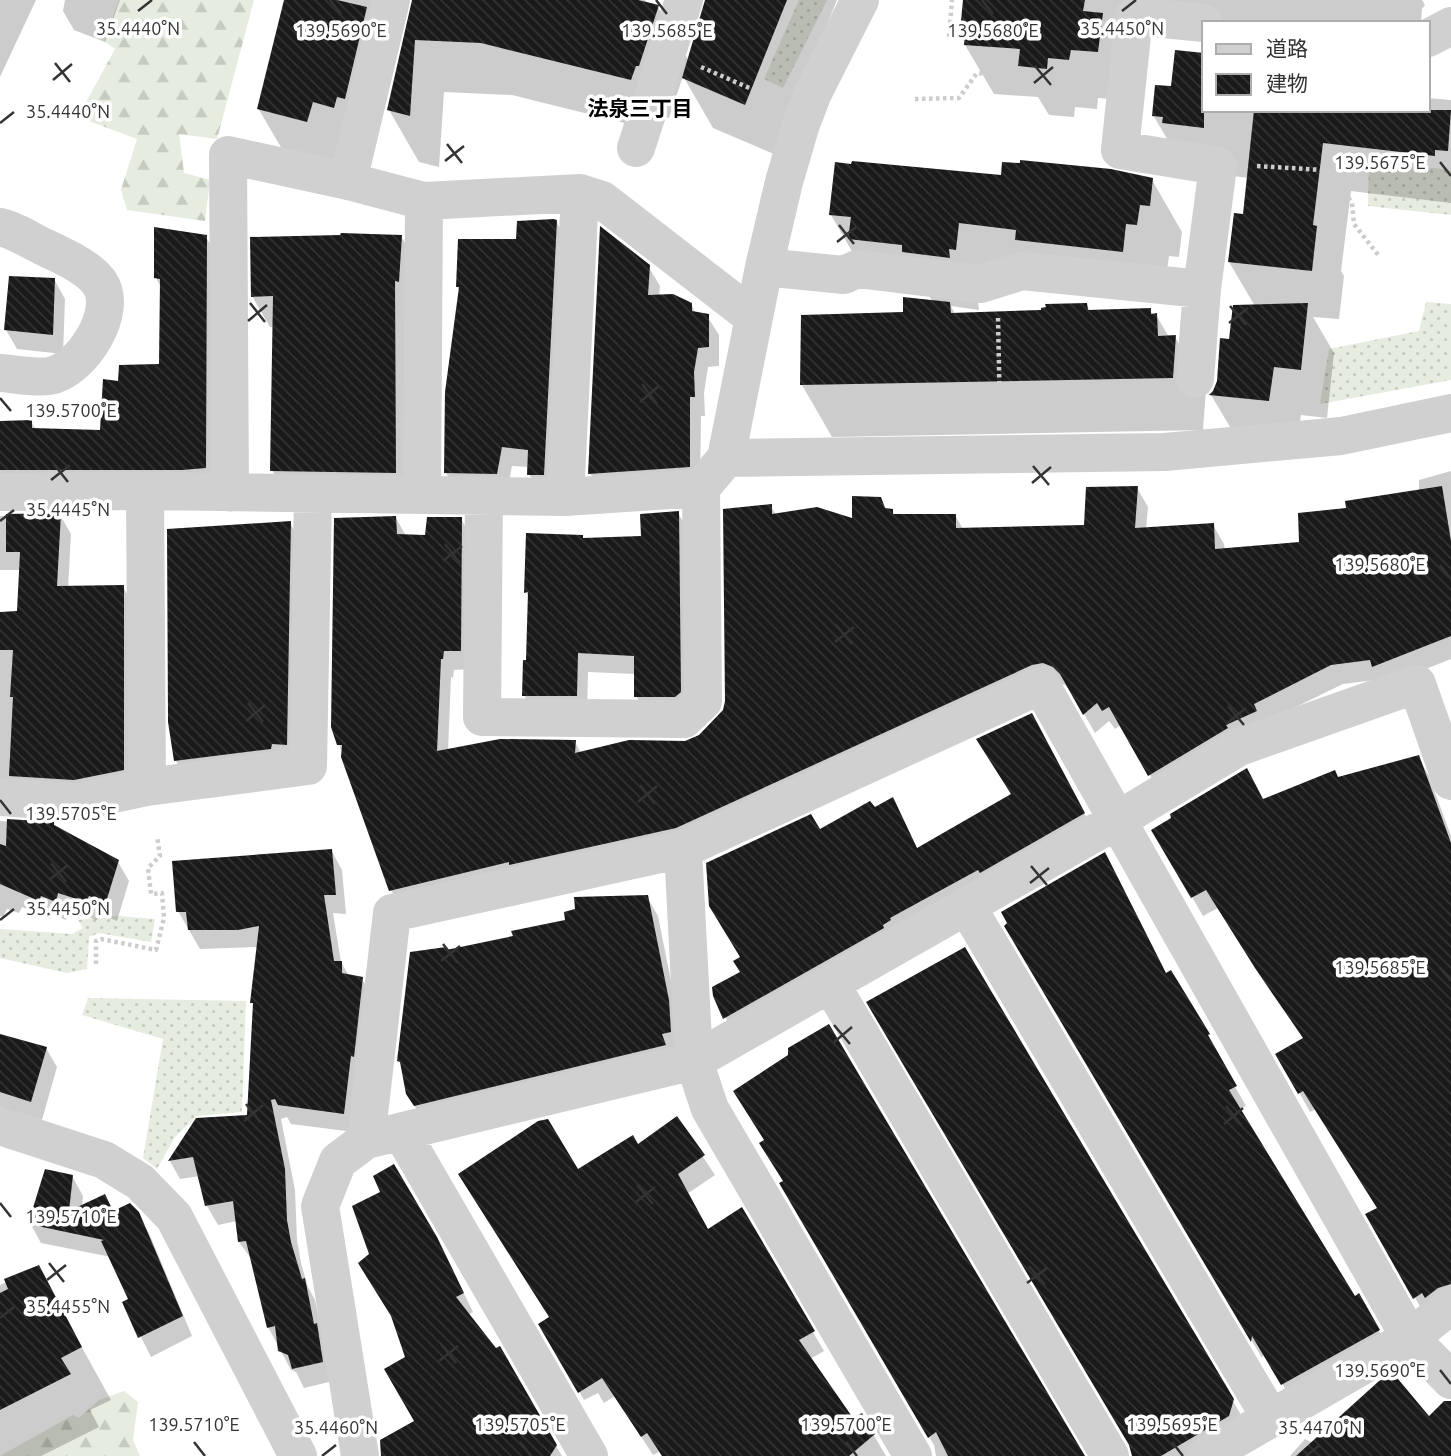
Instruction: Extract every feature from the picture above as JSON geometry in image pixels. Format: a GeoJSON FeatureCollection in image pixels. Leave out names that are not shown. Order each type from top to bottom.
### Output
{"type":"FeatureCollection","features":[{"type":"Feature","properties":{"kind":"street"},"geometry":{"type":"LineString","coordinates":[[348,181],[391,0]]}},
{"type":"Feature","properties":{"kind":"street"},"geometry":{"type":"LineString","coordinates":[[636,148],[684,0]]}},
{"type":"Feature","properties":{"kind":"street"},"geometry":{"type":"LineString","coordinates":[[484,495],[482,717],[684,719],[703,701],[701,488],[726,458],[764,267],[784,181],[801,124],[813,93],[860,0]]}},
{"type":"Feature","properties":{"kind":"street"},"geometry":{"type":"LineString","coordinates":[[1448,0],[1451,6]]}},
{"type":"Feature","properties":{"kind":"street"},"geometry":{"type":"LineString","coordinates":[[1195,379],[1202,289],[1218,166],[1120,150],[1134,16],[1202,23]]}},
{"type":"Feature","properties":{"kind":"street"},"geometry":{"type":"LineString","coordinates":[[1430,37],[1451,26]]}},
{"type":"Feature","properties":{"kind":"street"},"geometry":{"type":"LineString","coordinates":[[230,493],[228,155],[348,181],[424,201],[580,193],[602,200],[753,317]]}},
{"type":"Feature","properties":{"kind":"street"},"geometry":{"type":"LineString","coordinates":[[565,497],[580,193]]}},
{"type":"Feature","properties":{"kind":"street"},"geometry":{"type":"LineString","coordinates":[[422,495],[424,201]]}},
{"type":"Feature","properties":{"kind":"street"},"geometry":{"type":"LineString","coordinates":[[0,228],[53,251],[87,270],[100,283],[105,300],[98,332],[80,357],[67,369],[49,376],[0,373]]}},
{"type":"Feature","properties":{"kind":"street"},"geometry":{"type":"LineString","coordinates":[[764,267],[844,275],[858,269],[980,284],[1022,271],[1202,289]]}},
{"type":"Feature","properties":{"kind":"street"},"geometry":{"type":"LineString","coordinates":[[726,458],[1165,452],[1341,436],[1451,414]]}},
{"type":"Feature","properties":{"kind":"street"},"geometry":{"type":"LineString","coordinates":[[0,492],[145,491],[565,497],[701,488]]}},
{"type":"Feature","properties":{"kind":"street"},"geometry":{"type":"LineString","coordinates":[[145,491],[147,787]]}},
{"type":"Feature","properties":{"kind":"street"},"geometry":{"type":"LineString","coordinates":[[0,797],[76,802],[147,787],[309,766],[313,494]]}},
{"type":"Feature","properties":{"kind":"street"},"geometry":{"type":"LineString","coordinates":[[360,1456],[320,1206],[338,1161],[384,1137],[694,1061],[1116,821],[1239,747],[1417,684],[1451,781]]}},
{"type":"Feature","properties":{"kind":"street"},"geometry":{"type":"LineString","coordinates":[[589,1456],[384,1137],[392,913],[683,849],[1041,685],[1410,1338],[1451,1380]]}},
{"type":"Feature","properties":{"kind":"street"},"geometry":{"type":"LineString","coordinates":[[683,849],[694,1061],[710,1109],[913,1456]]}},
{"type":"Feature","properties":{"kind":"street"},"geometry":{"type":"LineString","coordinates":[[966,905],[1270,1417]]}},
{"type":"Feature","properties":{"kind":"street"},"geometry":{"type":"LineString","coordinates":[[830,983],[1110,1456]]}},
{"type":"Feature","properties":{"kind":"street"},"geometry":{"type":"LineString","coordinates":[[0,1126],[104,1160],[140,1182],[174,1217],[298,1456]]}},
{"type":"Feature","properties":{"kind":"street"},"geometry":{"type":"LineString","coordinates":[[1206,1456],[1410,1338],[1451,1305]]}},
{"type":"Feature","properties":{"kind":"path"},"geometry":{"type":"LineString","coordinates":[[949,37],[952,0]]}},
{"type":"Feature","properties":{"kind":"path"},"geometry":{"type":"LineString","coordinates":[[667,52],[772,97]]}},
{"type":"Feature","properties":{"kind":"path"},"geometry":{"type":"LineString","coordinates":[[915,99],[960,98],[977,73],[1127,88]]}},
{"type":"Feature","properties":{"kind":"path"},"geometry":{"type":"LineString","coordinates":[[1218,166],[1235,164],[1323,170],[1335,176],[1352,203],[1354,224],[1379,256]]}},
{"type":"Feature","properties":{"kind":"path"},"geometry":{"type":"LineString","coordinates":[[997,279],[1001,425]]}},
{"type":"Feature","properties":{"kind":"path"},"geometry":{"type":"LineString","coordinates":[[96,964],[96,941],[101,939],[156,950],[164,918],[162,893],[150,894],[148,868],[160,856],[157,836]]}},
{"type":"Feature","properties":{"kind":"green space"},"geometry":{"type":"Polygon","coordinates":[[[119,0],[254,0],[217,139],[179,134],[184,173],[210,180],[205,221],[127,210],[121,190],[137,139],[78,117],[115,49],[104,41],[119,0]]]}},
{"type":"Feature","properties":{"kind":"green space"},"geometry":{"type":"Polygon","coordinates":[[[799,0],[827,0],[783,88],[764,79],[799,0]]]}},
{"type":"Feature","properties":{"kind":"green space"},"geometry":{"type":"Polygon","coordinates":[[[1369,161],[1451,170],[1451,215],[1368,206],[1369,161]]]}},
{"type":"Feature","properties":{"kind":"green space"},"geometry":{"type":"Polygon","coordinates":[[[1426,302],[1451,304],[1451,380],[1320,404],[1329,349],[1419,331],[1426,302]]]}},
{"type":"Feature","properties":{"kind":"green space"},"geometry":{"type":"Polygon","coordinates":[[[117,916],[155,919],[151,942],[99,933],[89,937],[87,969],[67,973],[0,958],[0,929],[72,934],[83,928],[78,920],[117,916]]]}},
{"type":"Feature","properties":{"kind":"green space"},"geometry":{"type":"Polygon","coordinates":[[[88,998],[246,1001],[242,1112],[197,1116],[175,1137],[157,1169],[143,1158],[163,1039],[82,1015],[88,998]]]}},
{"type":"Feature","properties":{"kind":"green space"},"geometry":{"type":"Polygon","coordinates":[[[124,1391],[138,1402],[133,1440],[140,1456],[0,1456],[73,1415],[79,1418],[99,1400],[124,1391]]]}},
{"type":"Feature","properties":{"kind":"building"},"geometry":{"type":"Polygon","coordinates":[[[284,0],[337,0],[367,7],[345,99],[337,97],[334,108],[313,102],[307,122],[257,109],[284,0]]]}},
{"type":"Feature","properties":{"kind":"building"},"geometry":{"type":"Polygon","coordinates":[[[412,0],[638,0],[659,5],[639,66],[636,66],[631,80],[481,43],[415,40],[410,116],[387,110],[412,0]]]}},
{"type":"Feature","properties":{"kind":"building"},"geometry":{"type":"Polygon","coordinates":[[[705,0],[787,0],[745,105],[682,78],[705,0]]]}},
{"type":"Feature","properties":{"kind":"building"},"geometry":{"type":"Polygon","coordinates":[[[963,0],[1085,0],[1083,11],[1103,13],[1098,52],[1071,50],[1069,60],[1048,58],[1047,69],[1018,66],[1020,49],[964,45],[965,32],[960,31],[963,0]]]}},
{"type":"Feature","properties":{"kind":"building"},"geometry":{"type":"Polygon","coordinates":[[[1175,50],[1202,53],[1204,128],[1162,123],[1163,117],[1152,116],[1155,85],[1171,86],[1175,50]]]}},
{"type":"Feature","properties":{"kind":"building"},"geometry":{"type":"Polygon","coordinates":[[[1451,110],[1448,151],[1435,150],[1435,156],[1323,143],[1313,225],[1317,226],[1312,271],[1228,262],[1234,213],[1243,214],[1254,112],[1451,110]]]}},
{"type":"Feature","properties":{"kind":"building"},"geometry":{"type":"Polygon","coordinates":[[[1020,160],[1111,169],[1153,178],[1150,206],[1140,205],[1137,225],[1126,224],[1123,252],[1015,240],[1016,230],[959,223],[956,250],[949,249],[950,258],[902,252],[902,245],[848,239],[851,217],[829,215],[835,162],[851,164],[852,161],[1001,175],[1002,162],[1020,163],[1020,160]]]}},
{"type":"Feature","properties":{"kind":"building"},"geometry":{"type":"Polygon","coordinates":[[[557,220],[544,475],[527,475],[528,450],[502,447],[497,474],[444,473],[445,392],[459,287],[456,287],[458,239],[516,239],[517,221],[557,220]]]}},
{"type":"Feature","properties":{"kind":"building"},"geometry":{"type":"Polygon","coordinates":[[[600,226],[650,265],[648,295],[673,294],[692,303],[692,311],[709,314],[709,347],[698,348],[694,372],[695,397],[690,397],[690,467],[588,474],[600,226]]]}},
{"type":"Feature","properties":{"kind":"building"},"geometry":{"type":"Polygon","coordinates":[[[154,227],[207,235],[206,468],[0,470],[0,421],[32,420],[32,428],[100,430],[103,379],[118,381],[119,365],[159,364],[160,279],[154,278],[154,227]]]}},
{"type":"Feature","properties":{"kind":"building"},"geometry":{"type":"Polygon","coordinates":[[[341,233],[402,235],[399,282],[395,281],[396,473],[270,471],[273,296],[251,297],[250,237],[341,233]]]}},
{"type":"Feature","properties":{"kind":"building"},"geometry":{"type":"Polygon","coordinates":[[[9,276],[55,278],[53,335],[4,330],[9,276]]]}},
{"type":"Feature","properties":{"kind":"building"},"geometry":{"type":"Polygon","coordinates":[[[903,297],[950,302],[951,313],[1041,310],[1046,307],[1045,304],[1087,303],[1088,310],[1151,308],[1151,314],[1157,313],[1158,336],[1176,335],[1173,378],[800,385],[801,315],[903,312],[903,297]]]}},
{"type":"Feature","properties":{"kind":"building"},"geometry":{"type":"Polygon","coordinates":[[[1308,303],[1301,370],[1274,367],[1269,401],[1209,395],[1217,381],[1220,338],[1229,339],[1233,305],[1308,303]]]}},
{"type":"Feature","properties":{"kind":"building"},"geometry":{"type":"Polygon","coordinates":[[[1138,486],[1135,528],[1214,523],[1215,549],[1299,542],[1298,513],[1346,508],[1345,501],[1442,486],[1451,541],[1451,636],[1372,667],[1370,660],[1331,665],[1254,704],[1257,711],[1226,725],[1228,728],[1148,776],[1109,707],[1102,711],[1097,703],[1083,715],[1060,674],[1053,667],[1043,663],[1032,665],[676,828],[509,865],[509,862],[389,891],[341,757],[342,745],[337,745],[331,727],[334,518],[396,516],[397,534],[425,535],[427,517],[462,517],[461,651],[444,651],[441,659],[437,751],[500,739],[576,740],[575,753],[629,740],[685,741],[699,735],[723,710],[723,509],[772,504],[772,514],[817,507],[852,518],[852,496],[881,497],[885,508],[893,509],[893,514],[956,514],[956,528],[1084,525],[1086,487],[1138,486]]]}},
{"type":"Feature","properties":{"kind":"building"},"geometry":{"type":"Polygon","coordinates":[[[679,511],[681,692],[675,697],[634,697],[634,656],[578,653],[577,696],[522,696],[528,592],[524,593],[526,533],[583,535],[583,538],[641,536],[640,514],[679,511]]]}},
{"type":"Feature","properties":{"kind":"building"},"geometry":{"type":"Polygon","coordinates":[[[61,513],[57,586],[124,585],[124,770],[74,780],[9,776],[13,650],[0,650],[0,612],[17,611],[20,552],[6,552],[6,514],[61,513]]]}},
{"type":"Feature","properties":{"kind":"building"},"geometry":{"type":"Polygon","coordinates":[[[291,521],[287,745],[272,744],[271,749],[174,761],[168,722],[167,529],[291,521]]]}},
{"type":"Feature","properties":{"kind":"building"},"geometry":{"type":"Polygon","coordinates":[[[1032,713],[1085,813],[980,873],[978,870],[890,918],[891,920],[883,925],[884,928],[723,1019],[712,987],[740,972],[733,961],[740,957],[709,906],[706,863],[811,814],[820,829],[870,801],[875,807],[893,797],[917,848],[1011,794],[976,739],[1032,713]]]}},
{"type":"Feature","properties":{"kind":"building"},"geometry":{"type":"Polygon","coordinates":[[[1419,755],[1451,843],[1451,1284],[1438,1288],[1425,1298],[1422,1293],[1413,1299],[1365,1214],[1377,1208],[1303,1091],[1298,1094],[1275,1054],[1303,1038],[1206,890],[1191,898],[1151,830],[1171,818],[1170,814],[1247,768],[1263,799],[1335,770],[1338,777],[1419,755]]]}},
{"type":"Feature","properties":{"kind":"building"},"geometry":{"type":"Polygon","coordinates":[[[7,819],[54,822],[54,825],[119,860],[106,902],[89,896],[86,902],[58,893],[56,902],[41,896],[39,901],[0,884],[0,844],[6,846],[7,819]]]}},
{"type":"Feature","properties":{"kind":"building"},"geometry":{"type":"Polygon","coordinates":[[[332,849],[336,895],[324,895],[334,961],[342,961],[342,973],[363,977],[344,1114],[278,1105],[275,1099],[271,1100],[285,1169],[287,1220],[291,1242],[302,1279],[305,1278],[314,1324],[317,1323],[323,1362],[292,1369],[288,1355],[278,1351],[275,1326],[267,1328],[246,1241],[238,1242],[233,1201],[205,1206],[193,1157],[168,1161],[196,1118],[247,1115],[253,1003],[250,1003],[259,926],[238,930],[188,930],[186,912],[176,912],[172,861],[332,849]]]}},
{"type":"Feature","properties":{"kind":"building"},"geometry":{"type":"Polygon","coordinates":[[[1105,852],[1166,973],[1171,970],[1210,1034],[1208,1035],[1237,1086],[1229,1090],[1355,1296],[1359,1293],[1380,1330],[1281,1385],[1252,1336],[1251,1342],[1004,926],[1007,923],[1001,912],[1105,852]]]}},
{"type":"Feature","properties":{"kind":"building"},"geometry":{"type":"Polygon","coordinates":[[[648,895],[669,1000],[671,1032],[662,1034],[666,1045],[414,1106],[406,1094],[400,1062],[397,1061],[410,952],[446,947],[446,950],[513,936],[511,931],[565,920],[564,912],[575,909],[574,897],[648,895]]]}},
{"type":"Feature","properties":{"kind":"building"},"geometry":{"type":"Polygon","coordinates":[[[965,947],[1234,1399],[1229,1416],[1161,1456],[1132,1456],[1129,1445],[866,1002],[965,947]]]}},
{"type":"Feature","properties":{"kind":"building"},"geometry":{"type":"Polygon","coordinates":[[[829,1024],[1085,1456],[948,1456],[936,1432],[928,1438],[779,1183],[783,1181],[759,1143],[764,1140],[733,1091],[788,1055],[788,1048],[829,1024]]]}},
{"type":"Feature","properties":{"kind":"building"},"geometry":{"type":"Polygon","coordinates":[[[0,1034],[47,1047],[31,1102],[0,1092],[0,1034]]]}},
{"type":"Feature","properties":{"kind":"building"},"geometry":{"type":"Polygon","coordinates":[[[677,1116],[705,1155],[678,1174],[708,1229],[742,1207],[815,1331],[799,1340],[853,1418],[862,1413],[875,1434],[849,1456],[662,1456],[647,1433],[641,1437],[602,1378],[578,1393],[538,1324],[549,1317],[458,1174],[538,1121],[548,1119],[578,1169],[633,1135],[638,1144],[677,1116]]]}},
{"type":"Feature","properties":{"kind":"building"},"geometry":{"type":"Polygon","coordinates":[[[394,1164],[437,1237],[464,1293],[456,1297],[496,1348],[500,1346],[557,1445],[550,1456],[381,1456],[380,1440],[414,1421],[384,1369],[405,1357],[391,1316],[358,1263],[369,1254],[352,1206],[380,1192],[373,1176],[394,1164]]]}},
{"type":"Feature","properties":{"kind":"building"},"geometry":{"type":"Polygon","coordinates":[[[45,1169],[73,1175],[69,1211],[105,1194],[113,1211],[130,1203],[139,1212],[183,1316],[138,1338],[122,1302],[128,1299],[101,1241],[104,1240],[28,1224],[45,1169]]]}},
{"type":"Feature","properties":{"kind":"building"},"geometry":{"type":"Polygon","coordinates":[[[39,1265],[82,1347],[61,1358],[71,1374],[0,1410],[0,1293],[8,1289],[4,1279],[39,1265]]]}},
{"type":"Feature","properties":{"kind":"building"},"geometry":{"type":"Polygon","coordinates":[[[1393,1373],[1429,1416],[1444,1401],[1451,1401],[1451,1456],[1296,1456],[1379,1381],[1393,1373]]]}},
{"type":"Feature","properties":{"kind":"district","name":"法泉三丁目"},"geometry":{"type":"Point","coordinates":[640,108]}}]}
